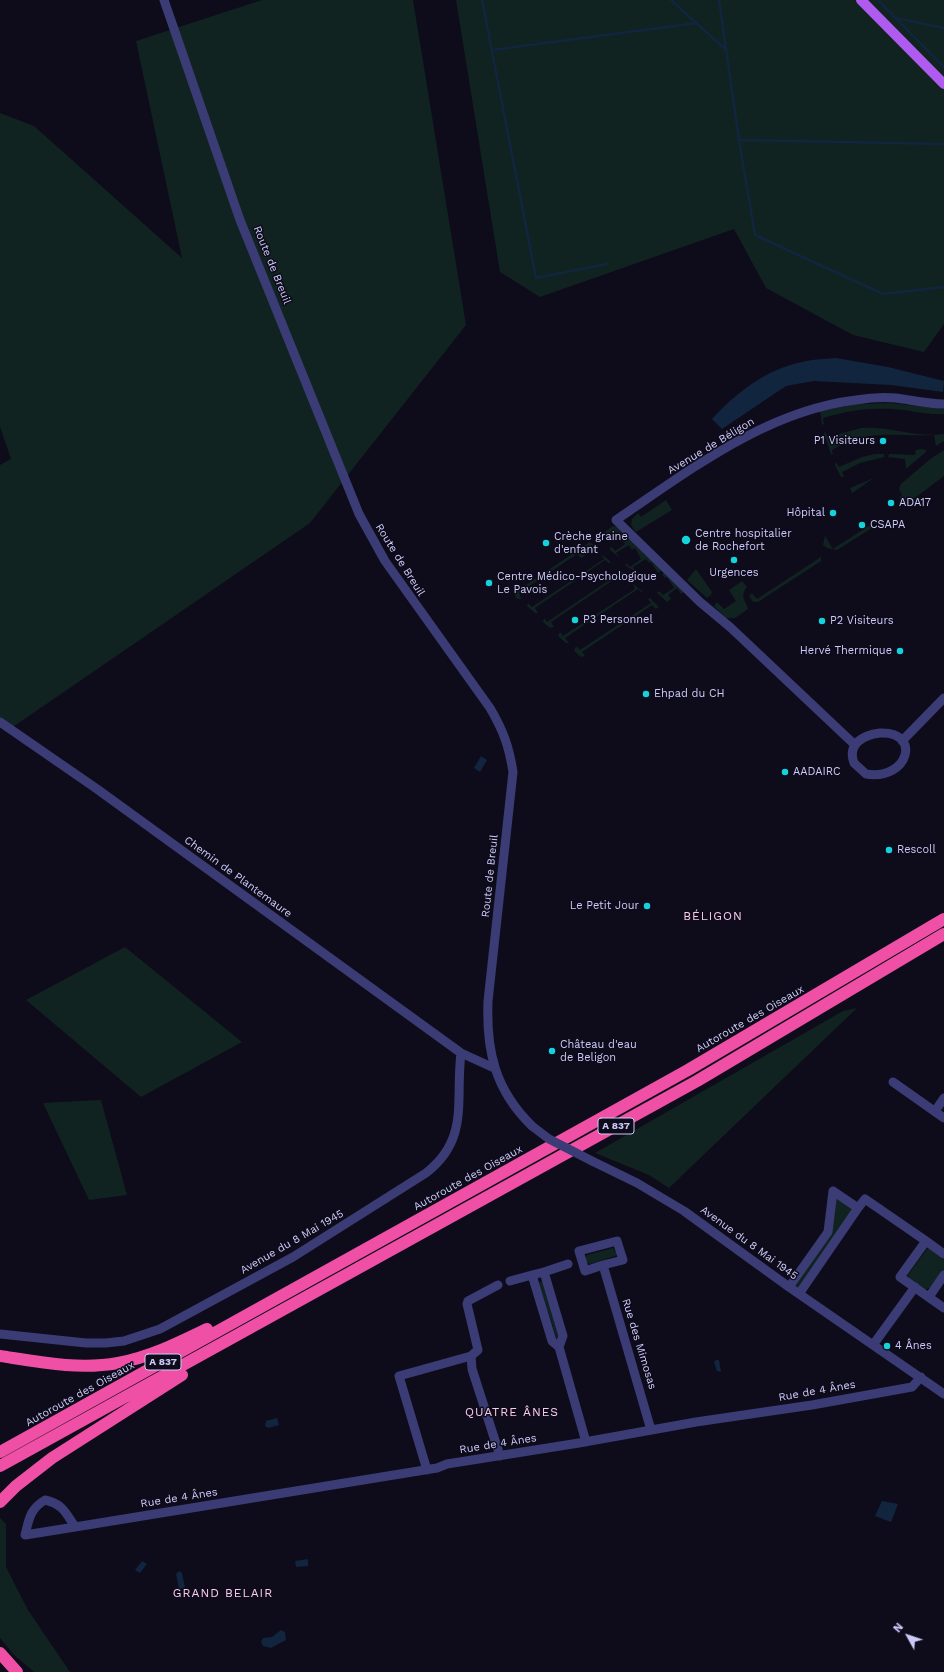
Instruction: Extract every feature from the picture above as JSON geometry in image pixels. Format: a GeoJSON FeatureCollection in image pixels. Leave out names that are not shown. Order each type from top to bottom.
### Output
{"type":"FeatureCollection","features":[{"type":"Feature","properties":{"kind":"highway","name":"Autoroute des Oiseaux"},"geometry":{"type":"LineString","coordinates":[[0,1452],[688,1070],[944,919]]}},
{"type":"Feature","properties":{"kind":"highway","name":"A 837"},"geometry":{"type":"LineString","coordinates":[[0,1466],[285,1310],[697,1081],[944,934]]}},
{"type":"Feature","properties":{"kind":"highway"},"geometry":{"type":"LineString","coordinates":[[0,1356],[59,1364],[82,1365],[119,1363],[178,1344],[327,1271]]}},
{"type":"Feature","properties":{"kind":"highway"},"geometry":{"type":"LineString","coordinates":[[0,1502],[28,1476],[89,1433],[285,1310]]}},
{"type":"Feature","properties":{"kind":"highway"},"geometry":{"type":"LineString","coordinates":[[0,1653],[18,1672]]}},
{"type":"Feature","properties":{"kind":"highway"},"geometry":{"type":"LineString","coordinates":[[0,1662],[14,1672]]}},
{"type":"Feature","properties":{"kind":"main road"},"geometry":{"type":"LineString","coordinates":[[861,0],[944,84]]}},
{"type":"Feature","properties":{"kind":"street","name":"Route de Breuil"},"geometry":{"type":"LineString","coordinates":[[164,0],[240,220],[359,514],[384,561],[490,708],[503,730],[509,748],[513,772],[488,1001],[487,1027],[489,1046],[494,1068],[510,1100],[532,1126]]}},
{"type":"Feature","properties":{"kind":"street","name":"Avenue de Béligon"},"geometry":{"type":"LineString","coordinates":[[855,745],[730,627],[700,602],[616,520],[740,440],[795,415],[815,408],[856,400],[893,398],[944,404]]}},
{"type":"Feature","properties":{"kind":"street"},"geometry":{"type":"LineString","coordinates":[[902,741],[944,698]]}},
{"type":"Feature","properties":{"kind":"street","name":"Chemin de Plantemaure"},"geometry":{"type":"LineString","coordinates":[[0,722],[103,793],[461,1052]]}},
{"type":"Feature","properties":{"kind":"street"},"geometry":{"type":"LineString","coordinates":[[880,733],[893,734],[902,741],[905,748],[905,756],[901,764],[892,771],[878,775],[866,774],[857,767],[853,759],[855,745],[863,737],[880,733]]}},
{"type":"Feature","properties":{"kind":"street"},"geometry":{"type":"LineString","coordinates":[[461,1052],[494,1068]]}},
{"type":"Feature","properties":{"kind":"street","name":"Avenue du 8 Mai 1945"},"geometry":{"type":"LineString","coordinates":[[0,1334],[86,1343],[124,1340],[141,1336],[190,1314],[321,1241],[426,1173],[437,1165],[445,1155],[453,1142],[457,1127],[461,1052]]}},
{"type":"Feature","properties":{"kind":"street"},"geometry":{"type":"LineString","coordinates":[[893,1082],[944,1118]]}},
{"type":"Feature","properties":{"kind":"street"},"geometry":{"type":"LineString","coordinates":[[935,1112],[944,1098]]}},
{"type":"Feature","properties":{"kind":"street","name":"Avenue du 8 Mai 1945"},"geometry":{"type":"LineString","coordinates":[[532,1126],[549,1139],[637,1183],[684,1211],[789,1287],[944,1393]]}},
{"type":"Feature","properties":{"kind":"street"},"geometry":{"type":"LineString","coordinates":[[789,1287],[828,1232],[833,1191],[858,1208]]}},
{"type":"Feature","properties":{"kind":"street"},"geometry":{"type":"LineString","coordinates":[[799,1294],[865,1199],[943,1251]]}},
{"type":"Feature","properties":{"kind":"street"},"geometry":{"type":"LineString","coordinates":[[617,1241],[623,1260],[603,1266],[585,1271],[579,1251],[617,1241]]}},
{"type":"Feature","properties":{"kind":"street"},"geometry":{"type":"LineString","coordinates":[[926,1241],[900,1277],[944,1308]]}},
{"type":"Feature","properties":{"kind":"street"},"geometry":{"type":"LineString","coordinates":[[510,1281],[568,1264]]}},
{"type":"Feature","properties":{"kind":"street","name":"Rue des Mimosas"},"geometry":{"type":"LineString","coordinates":[[603,1266],[651,1430]]}},
{"type":"Feature","properties":{"kind":"street"},"geometry":{"type":"LineString","coordinates":[[544,1272],[563,1336],[559,1347]]}},
{"type":"Feature","properties":{"kind":"street"},"geometry":{"type":"LineString","coordinates":[[532,1275],[552,1341],[559,1347],[586,1442]]}},
{"type":"Feature","properties":{"kind":"street"},"geometry":{"type":"LineString","coordinates":[[928,1297],[944,1275]]}},
{"type":"Feature","properties":{"kind":"street"},"geometry":{"type":"LineString","coordinates":[[427,1470],[399,1376],[471,1356],[478,1350],[467,1304],[468,1301],[498,1285]]}},
{"type":"Feature","properties":{"kind":"street"},"geometry":{"type":"LineString","coordinates":[[873,1345],[915,1288]]}},
{"type":"Feature","properties":{"kind":"street"},"geometry":{"type":"LineString","coordinates":[[471,1356],[472,1369],[500,1456]]}},
{"type":"Feature","properties":{"kind":"street","name":"Rue de 4 Ânes"},"geometry":{"type":"LineString","coordinates":[[75,1527],[62,1507],[56,1502],[46,1500],[36,1505],[30,1514],[25,1535],[32,1534],[427,1470],[447,1464],[912,1387],[921,1377]]}},
{"type":"Feature","properties":{"kind":"green space"},"geometry":{"type":"Polygon","coordinates":[[[262,0],[413,0],[466,325],[310,523],[10,729],[0,725],[0,465],[11,459],[0,427],[0,113],[34,126],[182,258],[136,41],[262,0]]]}},
{"type":"Feature","properties":{"kind":"green space"},"geometry":{"type":"Polygon","coordinates":[[[456,0],[944,0],[944,324],[924,352],[853,335],[766,288],[734,229],[540,297],[500,272],[456,0]]]}},
{"type":"Feature","properties":{"kind":"green space"},"geometry":{"type":"Polygon","coordinates":[[[890,403],[944,409],[944,414],[929,414],[893,409],[873,409],[844,413],[823,418],[824,425],[822,424],[820,411],[858,404],[890,403]]]}},
{"type":"Feature","properties":{"kind":"green space"},"geometry":{"type":"Polygon","coordinates":[[[861,428],[871,428],[934,435],[870,436],[845,443],[832,450],[833,455],[831,454],[824,433],[825,432],[828,437],[861,428]]]}},
{"type":"Feature","properties":{"kind":"green space"},"geometry":{"type":"Polygon","coordinates":[[[944,434],[944,441],[936,446],[934,435],[944,434]]]}},
{"type":"Feature","properties":{"kind":"green space"},"geometry":{"type":"Polygon","coordinates":[[[916,450],[926,450],[926,452],[906,469],[905,459],[888,457],[889,454],[915,455],[916,450]]]}},
{"type":"Feature","properties":{"kind":"green space"},"geometry":{"type":"Polygon","coordinates":[[[944,450],[944,476],[907,504],[903,503],[899,497],[902,495],[899,489],[901,484],[929,460],[944,450]]]}},
{"type":"Feature","properties":{"kind":"green space"},"geometry":{"type":"Polygon","coordinates":[[[875,454],[884,454],[884,457],[860,463],[842,472],[844,477],[841,477],[835,465],[836,462],[839,467],[862,457],[875,454]]]}},
{"type":"Feature","properties":{"kind":"green space"},"geometry":{"type":"Polygon","coordinates":[[[874,478],[852,493],[850,488],[874,478]]]}},
{"type":"Feature","properties":{"kind":"green space"},"geometry":{"type":"Polygon","coordinates":[[[666,500],[672,510],[636,532],[631,525],[632,519],[638,513],[641,517],[666,500]]]}},
{"type":"Feature","properties":{"kind":"green space"},"geometry":{"type":"Polygon","coordinates":[[[870,525],[872,528],[837,550],[827,548],[823,545],[825,536],[833,549],[870,525]]]}},
{"type":"Feature","properties":{"kind":"green space"},"geometry":{"type":"Polygon","coordinates":[[[613,526],[617,527],[664,569],[658,573],[651,562],[649,563],[646,559],[633,567],[636,572],[626,566],[626,563],[630,567],[641,559],[635,548],[632,550],[629,545],[616,553],[620,558],[610,550],[612,547],[615,551],[625,544],[618,534],[616,535],[613,531],[601,538],[599,536],[613,526]]]}},
{"type":"Feature","properties":{"kind":"green space"},"geometry":{"type":"Polygon","coordinates":[[[590,542],[597,548],[595,549],[592,545],[582,551],[585,556],[581,558],[577,554],[519,593],[521,599],[517,599],[514,594],[517,591],[590,542]]]}},
{"type":"Feature","properties":{"kind":"green space"},"geometry":{"type":"Polygon","coordinates":[[[601,554],[610,561],[610,564],[605,560],[535,608],[538,613],[535,613],[527,606],[528,603],[532,607],[604,559],[601,554]]]}},
{"type":"Feature","properties":{"kind":"green space"},"geometry":{"type":"Polygon","coordinates":[[[821,557],[821,561],[758,602],[753,602],[749,596],[752,593],[757,599],[821,557]]]}},
{"type":"Feature","properties":{"kind":"green space"},"geometry":{"type":"Polygon","coordinates":[[[617,568],[627,576],[625,579],[622,574],[551,622],[554,627],[550,628],[543,622],[544,618],[547,622],[620,573],[617,568]]]}},
{"type":"Feature","properties":{"kind":"green space"},"geometry":{"type":"Polygon","coordinates":[[[696,569],[712,592],[707,598],[687,580],[696,569]]]}},
{"type":"Feature","properties":{"kind":"green space"},"geometry":{"type":"Polygon","coordinates":[[[666,571],[685,591],[681,594],[677,588],[668,595],[671,599],[667,602],[657,593],[659,591],[663,595],[674,588],[667,577],[665,578],[662,574],[666,571]]]}},
{"type":"Feature","properties":{"kind":"green space"},"geometry":{"type":"Polygon","coordinates":[[[742,581],[747,587],[743,596],[748,609],[735,618],[726,618],[714,606],[717,602],[724,609],[736,601],[729,590],[742,581]]]}},
{"type":"Feature","properties":{"kind":"green space"},"geometry":{"type":"Polygon","coordinates":[[[633,584],[642,591],[642,593],[638,589],[565,638],[569,643],[566,643],[558,636],[560,632],[563,636],[635,589],[633,584]]]}},
{"type":"Feature","properties":{"kind":"green space"},"geometry":{"type":"Polygon","coordinates":[[[650,598],[659,607],[656,609],[652,605],[582,652],[585,656],[581,657],[574,651],[576,646],[580,650],[651,603],[648,599],[650,598]]]}},
{"type":"Feature","properties":{"kind":"green space"},"geometry":{"type":"Polygon","coordinates":[[[125,947],[242,1042],[141,1097],[26,1000],[125,947]]]}},
{"type":"Feature","properties":{"kind":"green space"},"geometry":{"type":"Polygon","coordinates":[[[857,1008],[669,1188],[649,1175],[595,1153],[843,1011],[857,1008]]]}},
{"type":"Feature","properties":{"kind":"green space"},"geometry":{"type":"Polygon","coordinates":[[[101,1100],[127,1195],[89,1200],[43,1103],[101,1100]]]}},
{"type":"Feature","properties":{"kind":"green space"},"geometry":{"type":"Polygon","coordinates":[[[833,1191],[858,1208],[799,1294],[789,1287],[828,1232],[833,1191]]]}},
{"type":"Feature","properties":{"kind":"green space"},"geometry":{"type":"Polygon","coordinates":[[[613,1248],[617,1254],[615,1256],[590,1264],[586,1262],[585,1258],[587,1255],[613,1248]]]}},
{"type":"Feature","properties":{"kind":"green space"},"geometry":{"type":"Polygon","coordinates":[[[927,1249],[930,1249],[944,1260],[944,1271],[932,1287],[924,1290],[909,1279],[908,1275],[927,1249]]]}},
{"type":"Feature","properties":{"kind":"green space"},"geometry":{"type":"Polygon","coordinates":[[[541,1281],[544,1282],[558,1335],[557,1340],[539,1283],[541,1281]]]}},
{"type":"Feature","properties":{"kind":"green space"},"geometry":{"type":"Polygon","coordinates":[[[0,1518],[6,1524],[6,1567],[28,1610],[70,1672],[34,1672],[14,1655],[0,1638],[0,1518]]]}},
{"type":"Feature","properties":{"kind":"water"},"geometry":{"type":"Polygon","coordinates":[[[836,358],[888,367],[944,381],[943,392],[891,385],[814,381],[786,386],[722,429],[712,419],[731,400],[752,383],[776,370],[806,361],[836,358]]]}},
{"type":"Feature","properties":{"kind":"water"},"geometry":{"type":"Polygon","coordinates":[[[481,756],[487,760],[480,772],[474,768],[481,756]]]}},
{"type":"Feature","properties":{"kind":"water"},"geometry":{"type":"Polygon","coordinates":[[[719,1360],[721,1372],[717,1371],[714,1362],[719,1360]]]}},
{"type":"Feature","properties":{"kind":"water"},"geometry":{"type":"Polygon","coordinates":[[[277,1418],[279,1425],[268,1428],[265,1426],[266,1421],[277,1418]]]}},
{"type":"Feature","properties":{"kind":"water"},"geometry":{"type":"Polygon","coordinates":[[[882,1501],[898,1504],[891,1522],[875,1516],[882,1501]]]}},
{"type":"Feature","properties":{"kind":"water"},"geometry":{"type":"Polygon","coordinates":[[[308,1559],[308,1566],[296,1567],[295,1561],[308,1559]]]}},
{"type":"Feature","properties":{"kind":"water"},"geometry":{"type":"Polygon","coordinates":[[[142,1561],[147,1564],[140,1573],[135,1570],[142,1561]]]}},
{"type":"Feature","properties":{"kind":"water"},"geometry":{"type":"Polygon","coordinates":[[[179,1571],[182,1573],[185,1588],[179,1589],[176,1574],[179,1571]]]}},
{"type":"Feature","properties":{"kind":"water"},"geometry":{"type":"Polygon","coordinates":[[[281,1630],[285,1632],[286,1640],[271,1648],[263,1646],[261,1642],[263,1638],[272,1637],[281,1630]]]}},
{"type":"Feature","properties":{"kind":"waterway"},"geometry":{"type":"LineString","coordinates":[[482,0],[536,278],[607,264]]}},
{"type":"Feature","properties":{"kind":"waterway"},"geometry":{"type":"LineString","coordinates":[[671,0],[726,50]]}},
{"type":"Feature","properties":{"kind":"waterway"},"geometry":{"type":"LineString","coordinates":[[719,0],[739,140]]}},
{"type":"Feature","properties":{"kind":"waterway"},"geometry":{"type":"LineString","coordinates":[[878,0],[944,67]]}},
{"type":"Feature","properties":{"kind":"waterway"},"geometry":{"type":"LineString","coordinates":[[896,18],[944,28]]}},
{"type":"Feature","properties":{"kind":"waterway"},"geometry":{"type":"LineString","coordinates":[[492,50],[697,23]]}},
{"type":"Feature","properties":{"kind":"waterway"},"geometry":{"type":"LineString","coordinates":[[944,144],[739,140],[755,235],[883,294],[944,287]]}},
{"type":"Feature","properties":{"kind":"place","name":"P1 Visiteurs"},"geometry":{"type":"Point","coordinates":[883,441]}},
{"type":"Feature","properties":{"kind":"place","name":"ADA17"},"geometry":{"type":"Point","coordinates":[891,503]}},
{"type":"Feature","properties":{"kind":"place","name":"Hôpital"},"geometry":{"type":"Point","coordinates":[833,513]}},
{"type":"Feature","properties":{"kind":"place","name":"CSAPA"},"geometry":{"type":"Point","coordinates":[862,525]}},
{"type":"Feature","properties":{"kind":"place","name":"Centre hospitalier de Rochefort"},"geometry":{"type":"Point","coordinates":[686,540]}},
{"type":"Feature","properties":{"kind":"place","name":"Crèche graine d'enfant"},"geometry":{"type":"Point","coordinates":[546,543]}},
{"type":"Feature","properties":{"kind":"place","name":"Urgences"},"geometry":{"type":"Point","coordinates":[734,560]}},
{"type":"Feature","properties":{"kind":"place","name":"Centre Médico-Psychologique Le Pavois"},"geometry":{"type":"Point","coordinates":[489,583]}},
{"type":"Feature","properties":{"kind":"place","name":"P3 Personnel"},"geometry":{"type":"Point","coordinates":[575,620]}},
{"type":"Feature","properties":{"kind":"place","name":"P2 Visiteurs"},"geometry":{"type":"Point","coordinates":[822,621]}},
{"type":"Feature","properties":{"kind":"place","name":"Hervé Thermique"},"geometry":{"type":"Point","coordinates":[900,651]}},
{"type":"Feature","properties":{"kind":"place","name":"Ehpad du CH"},"geometry":{"type":"Point","coordinates":[646,694]}},
{"type":"Feature","properties":{"kind":"place","name":"AADAIRC"},"geometry":{"type":"Point","coordinates":[785,772]}},
{"type":"Feature","properties":{"kind":"place","name":"Rescoll"},"geometry":{"type":"Point","coordinates":[889,850]}},
{"type":"Feature","properties":{"kind":"place","name":"Le Petit Jour"},"geometry":{"type":"Point","coordinates":[647,906]}},
{"type":"Feature","properties":{"kind":"place","name":"Château d'eau de Beligon"},"geometry":{"type":"Point","coordinates":[552,1051]}},
{"type":"Feature","properties":{"kind":"place","name":"4 Ânes"},"geometry":{"type":"Point","coordinates":[887,1346]}},
{"type":"Feature","properties":{"kind":"district","name":"BÉLIGON"},"geometry":{"type":"Point","coordinates":[713,916]}},
{"type":"Feature","properties":{"kind":"district","name":"QUATRE ÂNES"},"geometry":{"type":"Point","coordinates":[512,1412]}},
{"type":"Feature","properties":{"kind":"district","name":"GRAND BELAIR"},"geometry":{"type":"Point","coordinates":[223,1593]}}]}
